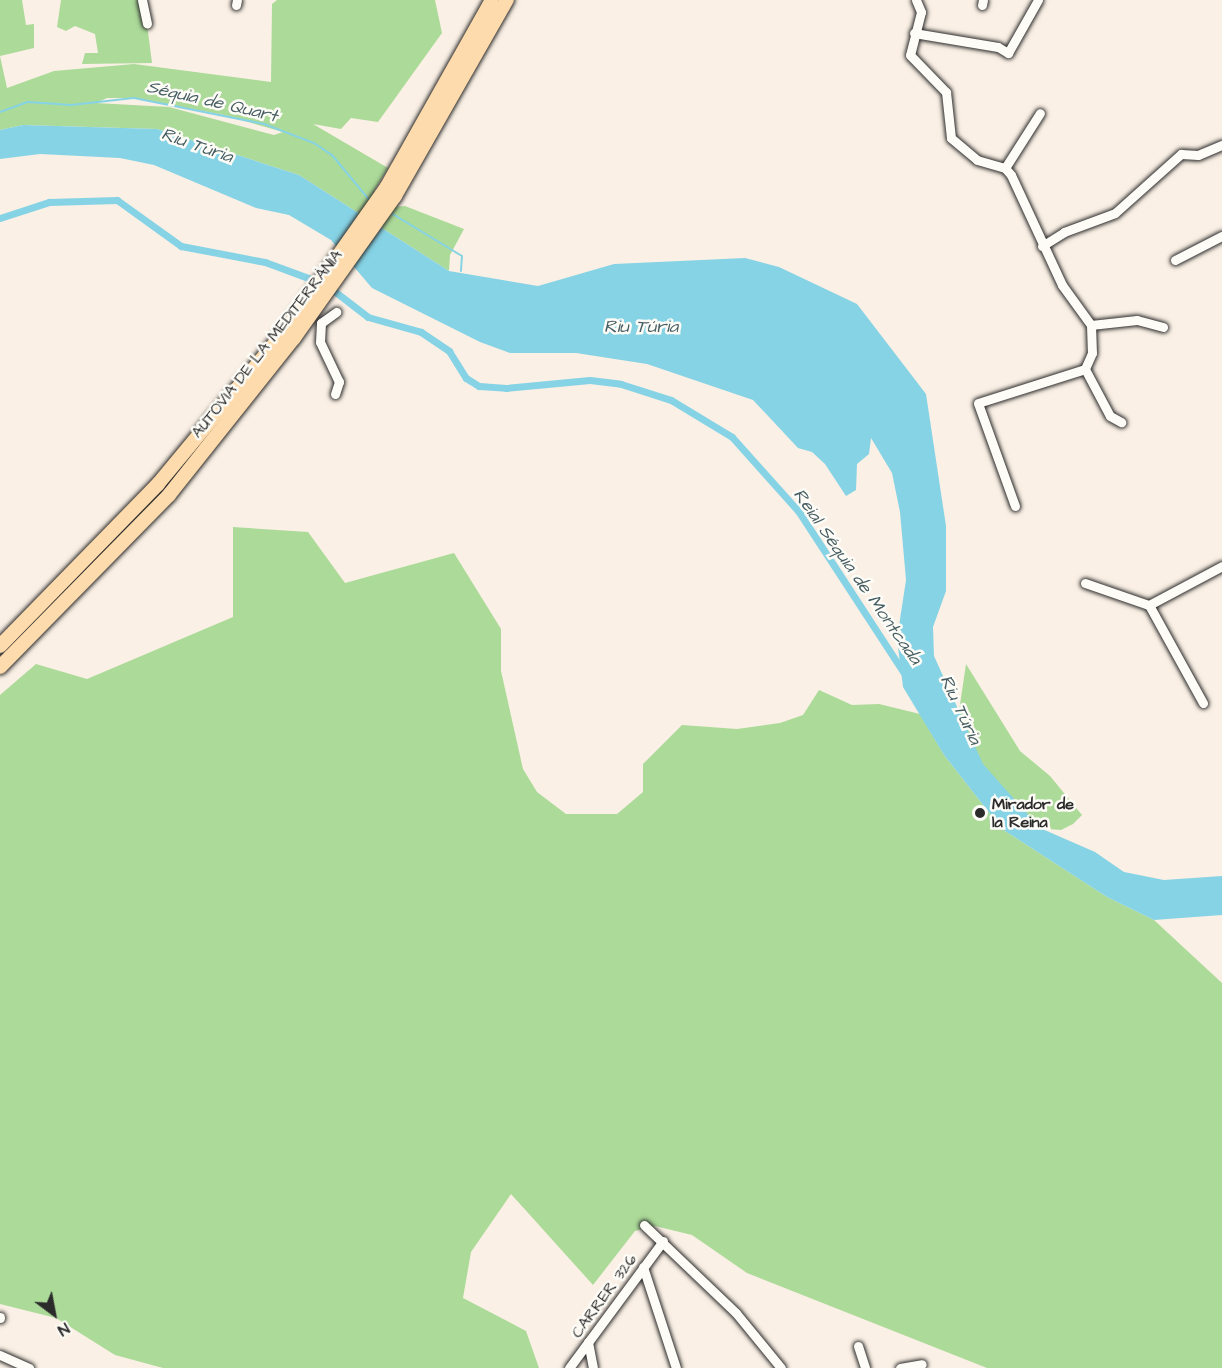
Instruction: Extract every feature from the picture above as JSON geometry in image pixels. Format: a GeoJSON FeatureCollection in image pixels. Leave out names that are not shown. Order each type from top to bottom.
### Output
{"type":"FeatureCollection","features":[{"type":"Feature","properties":{"kind":"highway","name":"AUTOVIA DE LA MEDITERRÀNIA"},"geometry":{"type":"LineString","coordinates":[[426,133],[492,0]]}},
{"type":"Feature","properties":{"kind":"highway","name":"AUTOVIA DE LA MEDITERRÀNIA"},"geometry":{"type":"LineString","coordinates":[[0,667],[169,495],[290,334],[426,133],[507,0]]}},
{"type":"Feature","properties":{"kind":"highway","name":"AUTOVIA DE LA MEDITERRÀNIA"},"geometry":{"type":"LineString","coordinates":[[0,646],[158,484],[290,334]]}},
{"type":"Feature","properties":{"kind":"street"},"geometry":{"type":"LineString","coordinates":[[142,0],[147,23]]}},
{"type":"Feature","properties":{"kind":"street"},"geometry":{"type":"LineString","coordinates":[[916,0],[921,12],[910,55],[946,92],[951,138],[977,160],[1005,168],[1062,285],[1091,325],[1092,353],[1085,369],[978,403],[1015,506]]}},
{"type":"Feature","properties":{"kind":"street"},"geometry":{"type":"LineString","coordinates":[[914,33],[998,47],[1008,53],[1038,0]]}},
{"type":"Feature","properties":{"kind":"street"},"geometry":{"type":"LineString","coordinates":[[1005,168],[1040,113]]}},
{"type":"Feature","properties":{"kind":"street"},"geometry":{"type":"LineString","coordinates":[[1042,246],[1064,232],[1115,213],[1181,154],[1198,155],[1222,145]]}},
{"type":"Feature","properties":{"kind":"street"},"geometry":{"type":"LineString","coordinates":[[1175,260],[1222,236]]}},
{"type":"Feature","properties":{"kind":"street"},"geometry":{"type":"LineString","coordinates":[[335,394],[339,382],[320,342],[321,323],[336,312]]}},
{"type":"Feature","properties":{"kind":"street"},"geometry":{"type":"LineString","coordinates":[[1091,325],[1137,320],[1163,327]]}},
{"type":"Feature","properties":{"kind":"street"},"geometry":{"type":"LineString","coordinates":[[1085,369],[1110,416],[1121,422]]}},
{"type":"Feature","properties":{"kind":"street"},"geometry":{"type":"LineString","coordinates":[[1149,605],[1222,566]]}},
{"type":"Feature","properties":{"kind":"street"},"geometry":{"type":"LineString","coordinates":[[1085,583],[1149,605],[1203,703]]}},
{"type":"Feature","properties":{"kind":"street"},"geometry":{"type":"LineString","coordinates":[[644,1226],[663,1241],[750,1328],[779,1366],[767,1368]]}},
{"type":"Feature","properties":{"kind":"street","name":"CARRER 326"},"geometry":{"type":"LineString","coordinates":[[569,1368],[663,1241]]}},
{"type":"Feature","properties":{"kind":"street"},"geometry":{"type":"LineString","coordinates":[[643,1268],[676,1368]]}},
{"type":"Feature","properties":{"kind":"street"},"geometry":{"type":"LineString","coordinates":[[588,1342],[593,1368]]}},
{"type":"Feature","properties":{"kind":"street"},"geometry":{"type":"LineString","coordinates":[[858,1346],[865,1368]]}},
{"type":"Feature","properties":{"kind":"street"},"geometry":{"type":"LineString","coordinates":[[0,1355],[29,1368]]}},
{"type":"Feature","properties":{"kind":"street"},"geometry":{"type":"LineString","coordinates":[[900,1368],[922,1364]]}},
{"type":"Feature","properties":{"kind":"green space"},"geometry":{"type":"Polygon","coordinates":[[[0,0],[22,0],[26,25],[34,24],[34,48],[0,56],[0,0]]]}},
{"type":"Feature","properties":{"kind":"green space"},"geometry":{"type":"Polygon","coordinates":[[[61,0],[144,0],[152,63],[82,64],[85,53],[98,53],[95,34],[75,26],[66,31],[57,27],[61,0]]]}},
{"type":"Feature","properties":{"kind":"green space"},"geometry":{"type":"Polygon","coordinates":[[[277,0],[435,0],[442,33],[378,122],[351,118],[341,129],[313,124],[388,168],[374,191],[392,207],[405,206],[464,229],[450,255],[449,271],[299,175],[157,129],[23,125],[0,130],[0,56],[7,88],[54,71],[134,64],[271,82],[272,4],[277,0]],[[107,98],[96,103],[169,107],[274,135],[283,132],[224,115],[134,98],[107,98]]]}},
{"type":"Feature","properties":{"kind":"green space"},"geometry":{"type":"Polygon","coordinates":[[[233,527],[308,532],[345,583],[454,553],[501,629],[501,671],[523,769],[537,792],[566,814],[617,814],[643,792],[643,764],[682,725],[737,729],[780,723],[803,715],[819,690],[852,705],[879,704],[920,714],[944,755],[1002,829],[1107,897],[1154,920],[1222,983],[1222,1368],[987,1368],[747,1273],[692,1235],[655,1226],[635,1231],[593,1285],[511,1194],[471,1252],[463,1298],[526,1331],[539,1368],[163,1368],[115,1355],[56,1318],[0,1304],[0,695],[36,664],[87,679],[233,617],[233,527]]]}},
{"type":"Feature","properties":{"kind":"green space"},"geometry":{"type":"Polygon","coordinates":[[[966,664],[1020,751],[1050,776],[1082,815],[1073,824],[1061,830],[1035,828],[997,789],[957,725],[966,664]]]}},
{"type":"Feature","properties":{"kind":"water","name":"Riu Túria"},"geometry":{"type":"Polygon","coordinates":[[[23,125],[157,129],[299,175],[449,271],[538,286],[614,264],[745,258],[779,267],[857,304],[926,394],[946,526],[946,591],[933,627],[934,656],[983,764],[1040,828],[1095,852],[1124,872],[1164,880],[1222,876],[1222,915],[1154,920],[1107,897],[1002,829],[944,755],[903,687],[897,639],[906,580],[900,512],[892,473],[871,438],[869,454],[857,464],[856,490],[846,496],[825,464],[812,452],[798,448],[753,400],[647,364],[576,353],[510,353],[480,342],[372,288],[331,240],[289,215],[256,208],[154,165],[120,158],[40,154],[0,159],[0,130],[23,125]]]}},
{"type":"Feature","properties":{"kind":"waterway","name":"Séquia de Quart"},"geometry":{"type":"LineString","coordinates":[[0,112],[28,102],[71,105],[134,98],[264,124],[314,143],[332,155],[370,201]]}},
{"type":"Feature","properties":{"kind":"waterway","name":"Reial Séquia de Montcada"},"geometry":{"type":"LineString","coordinates":[[0,218],[49,202],[117,200],[181,246],[265,262],[319,282]]}},
{"type":"Feature","properties":{"kind":"waterway","name":"Séquia de Quart"},"geometry":{"type":"LineString","coordinates":[[391,213],[462,256],[461,271]]}},
{"type":"Feature","properties":{"kind":"waterway","name":"Reial Séquia de Montcada"},"geometry":{"type":"LineString","coordinates":[[329,287],[368,317],[421,332],[449,351],[466,378],[479,386],[506,388],[590,380],[621,384],[671,400],[732,437],[799,512],[904,673]]}},
{"type":"Feature","properties":{"kind":"place","name":"Mirador de la Reina"},"geometry":{"type":"Point","coordinates":[980,813]}}]}
